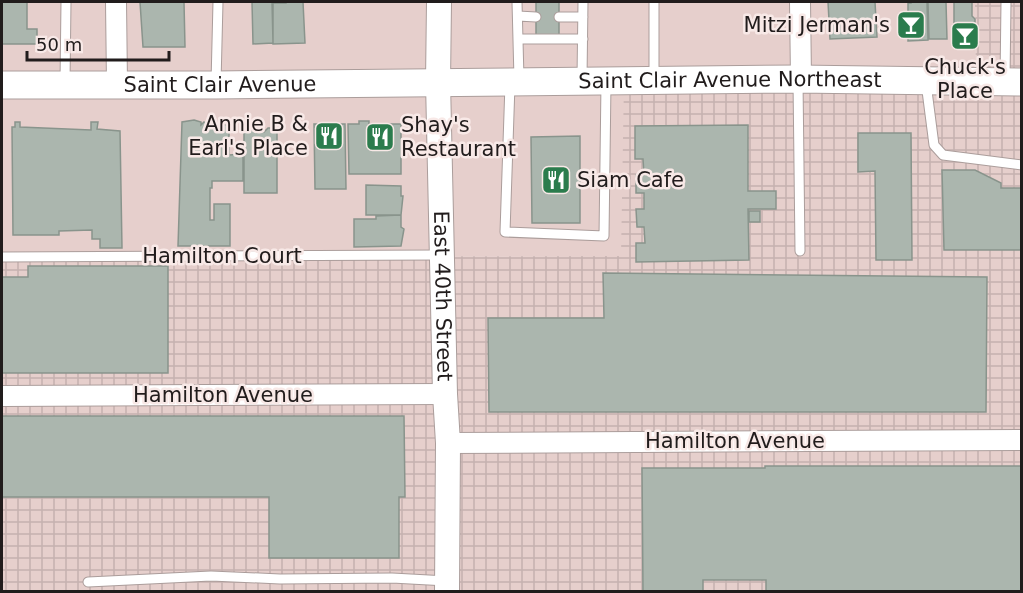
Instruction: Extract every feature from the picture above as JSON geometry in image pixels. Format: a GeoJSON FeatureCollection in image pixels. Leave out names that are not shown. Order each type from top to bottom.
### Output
{"type":"FeatureCollection","features":[{"type":"Feature","properties":{"kind":"main road","name":"Saint Clair Avenue Northeast"},"geometry":{"type":"LineString","coordinates":[[438,82],[800,79],[1013,82]]}},
{"type":"Feature","properties":{"kind":"main road","name":"Saint Clair Avenue"},"geometry":{"type":"LineString","coordinates":[[2,85],[438,82]]}},
{"type":"Feature","properties":{"kind":"street"},"geometry":{"type":"LineString","coordinates":[[116,2],[117,84]]}},
{"type":"Feature","properties":{"kind":"street","name":"East 40th Street"},"geometry":{"type":"LineString","coordinates":[[439,2],[438,82],[448,443],[447,586]]}},
{"type":"Feature","properties":{"kind":"street"},"geometry":{"type":"LineString","coordinates":[[800,2],[800,79]]}},
{"type":"Feature","properties":{"kind":"street","name":"Hamilton Avenue"},"geometry":{"type":"LineString","coordinates":[[2,396],[445,394]]}},
{"type":"Feature","properties":{"kind":"street","name":"Hamilton Avenue"},"geometry":{"type":"LineString","coordinates":[[448,443],[1022,440]]}},
{"type":"Feature","properties":{"kind":"lane"},"geometry":{"type":"LineString","coordinates":[[64,84],[66,2]]}},
{"type":"Feature","properties":{"kind":"lane"},"geometry":{"type":"LineString","coordinates":[[216,85],[218,2]]}},
{"type":"Feature","properties":{"kind":"lane"},"geometry":{"type":"LineString","coordinates":[[517,2],[518,39],[505,232],[604,236],[594,80],[583,39],[583,2]]}},
{"type":"Feature","properties":{"kind":"lane"},"geometry":{"type":"LineString","coordinates":[[1006,2],[1013,82]]}},
{"type":"Feature","properties":{"kind":"lane"},"geometry":{"type":"LineString","coordinates":[[654,3],[654,80]]}},
{"type":"Feature","properties":{"kind":"lane"},"geometry":{"type":"LineString","coordinates":[[518,16],[536,17]]}},
{"type":"Feature","properties":{"kind":"lane"},"geometry":{"type":"LineString","coordinates":[[559,17],[583,17]]}},
{"type":"Feature","properties":{"kind":"lane"},"geometry":{"type":"LineString","coordinates":[[518,39],[583,39]]}},
{"type":"Feature","properties":{"kind":"lane"},"geometry":{"type":"LineString","coordinates":[[800,79],[800,251]]}},
{"type":"Feature","properties":{"kind":"lane"},"geometry":{"type":"LineString","coordinates":[[925,81],[934,145],[943,155],[1022,165]]}},
{"type":"Feature","properties":{"kind":"lane","name":"Hamilton Court"},"geometry":{"type":"LineString","coordinates":[[2,257],[443,255]]}},
{"type":"Feature","properties":{"kind":"lane"},"geometry":{"type":"LineString","coordinates":[[88,582],[211,576],[280,579],[392,578],[447,586]]}},
{"type":"Feature","properties":{"kind":"shaded area"},"geometry":{"type":"Polygon","coordinates":[[[2,2],[975,2],[976,82],[621,256],[2,257],[2,2]]]}},
{"type":"Feature","properties":{"kind":"shaded area"},"geometry":{"type":"Polygon","coordinates":[[[975,2],[1021,2],[1021,591],[2,591],[2,257],[621,256],[624,81],[976,81],[975,2]]]}},
{"type":"Feature","properties":{"kind":"building"},"geometry":{"type":"Polygon","coordinates":[[[2,2],[27,2],[27,29],[37,29],[37,44],[2,44],[2,2]]]}},
{"type":"Feature","properties":{"kind":"building"},"geometry":{"type":"Polygon","coordinates":[[[140,2],[184,2],[185,47],[143,47],[140,2]]]}},
{"type":"Feature","properties":{"kind":"building"},"geometry":{"type":"Polygon","coordinates":[[[252,2],[272,2],[273,43],[253,44],[252,2]]]}},
{"type":"Feature","properties":{"kind":"building"},"geometry":{"type":"Polygon","coordinates":[[[303,2],[305,43],[273,44],[273,3],[303,2]]]}},
{"type":"Feature","properties":{"kind":"building"},"geometry":{"type":"Polygon","coordinates":[[[536,2],[559,2],[559,36],[536,36],[536,2]]]}},
{"type":"Feature","properties":{"kind":"building"},"geometry":{"type":"Polygon","coordinates":[[[828,2],[875,2],[877,37],[830,39],[828,2]]]}},
{"type":"Feature","properties":{"kind":"building"},"geometry":{"type":"Polygon","coordinates":[[[927,2],[928,40],[908,41],[908,3],[927,2]]]}},
{"type":"Feature","properties":{"kind":"building"},"geometry":{"type":"Polygon","coordinates":[[[928,2],[946,2],[947,39],[929,39],[928,2]]]}},
{"type":"Feature","properties":{"kind":"building"},"geometry":{"type":"Polygon","coordinates":[[[954,2],[972,2],[975,41],[954,41],[954,2]]]}},
{"type":"Feature","properties":{"kind":"building"},"geometry":{"type":"Polygon","coordinates":[[[194,120],[201,122],[201,125],[204,122],[208,125],[229,125],[229,155],[243,154],[243,181],[212,181],[212,188],[210,188],[210,220],[214,220],[214,204],[230,204],[230,246],[178,246],[182,122],[194,120]]]}},
{"type":"Feature","properties":{"kind":"building"},"geometry":{"type":"Polygon","coordinates":[[[359,121],[369,121],[369,124],[401,124],[401,174],[349,174],[348,124],[359,124],[359,121]]]}},
{"type":"Feature","properties":{"kind":"building"},"geometry":{"type":"Polygon","coordinates":[[[15,122],[20,122],[20,127],[91,130],[91,122],[98,122],[97,129],[120,131],[122,248],[100,248],[100,239],[92,239],[92,230],[59,231],[59,235],[13,235],[12,127],[15,127],[15,122]]]}},
{"type":"Feature","properties":{"kind":"building"},"geometry":{"type":"Polygon","coordinates":[[[314,124],[345,124],[346,189],[315,189],[314,124]]]}},
{"type":"Feature","properties":{"kind":"building"},"geometry":{"type":"Polygon","coordinates":[[[748,125],[748,191],[776,191],[776,209],[748,209],[749,260],[636,262],[636,243],[645,243],[644,227],[637,227],[636,209],[644,209],[644,193],[636,193],[636,175],[644,175],[643,159],[635,159],[635,126],[748,125]]]}},
{"type":"Feature","properties":{"kind":"building"},"geometry":{"type":"Polygon","coordinates":[[[244,127],[257,127],[257,133],[264,132],[268,128],[277,132],[277,193],[244,193],[244,127]]]}},
{"type":"Feature","properties":{"kind":"building"},"geometry":{"type":"Polygon","coordinates":[[[858,133],[911,133],[912,260],[876,260],[875,171],[858,172],[858,133]]]}},
{"type":"Feature","properties":{"kind":"building","name":"Siam Cafe"},"geometry":{"type":"Polygon","coordinates":[[[580,136],[580,223],[532,223],[531,137],[580,136]]]}},
{"type":"Feature","properties":{"kind":"building"},"geometry":{"type":"Polygon","coordinates":[[[942,170],[975,170],[1001,183],[1001,188],[1022,188],[1022,250],[944,250],[942,170]]]}},
{"type":"Feature","properties":{"kind":"building"},"geometry":{"type":"Polygon","coordinates":[[[366,185],[401,186],[401,196],[403,196],[401,215],[366,215],[366,185]]]}},
{"type":"Feature","properties":{"kind":"building"},"geometry":{"type":"Polygon","coordinates":[[[749,211],[760,211],[760,222],[749,222],[749,211]]]}},
{"type":"Feature","properties":{"kind":"building"},"geometry":{"type":"Polygon","coordinates":[[[401,215],[401,227],[404,229],[401,246],[354,247],[354,219],[376,219],[376,216],[401,215]]]}},
{"type":"Feature","properties":{"kind":"building"},"geometry":{"type":"Polygon","coordinates":[[[28,266],[168,266],[168,373],[2,373],[2,277],[28,277],[28,266]]]}},
{"type":"Feature","properties":{"kind":"building"},"geometry":{"type":"Polygon","coordinates":[[[603,273],[987,277],[986,412],[489,412],[488,318],[604,318],[603,273]]]}},
{"type":"Feature","properties":{"kind":"building"},"geometry":{"type":"Polygon","coordinates":[[[2,416],[404,416],[405,497],[399,497],[399,558],[269,558],[269,497],[2,497],[2,416]]]}},
{"type":"Feature","properties":{"kind":"building"},"geometry":{"type":"Polygon","coordinates":[[[765,466],[1022,466],[1022,592],[766,592],[766,580],[703,580],[703,592],[643,592],[642,468],[765,468],[765,466]]]}},
{"type":"Feature","properties":{"kind":"place","name":"Mitzi Jerman's"},"geometry":{"type":"Point","coordinates":[911,25]}},
{"type":"Feature","properties":{"kind":"place","name":"Chuck's Place"},"geometry":{"type":"Point","coordinates":[965,36]}},
{"type":"Feature","properties":{"kind":"place","name":"Annie B & Earl's Place"},"geometry":{"type":"Point","coordinates":[329,136]}},
{"type":"Feature","properties":{"kind":"place","name":"Shay's Restaurant"},"geometry":{"type":"Point","coordinates":[380,137]}},
{"type":"Feature","properties":{"kind":"place","name":"Siam Cafe"},"geometry":{"type":"Point","coordinates":[556,180]}}]}
